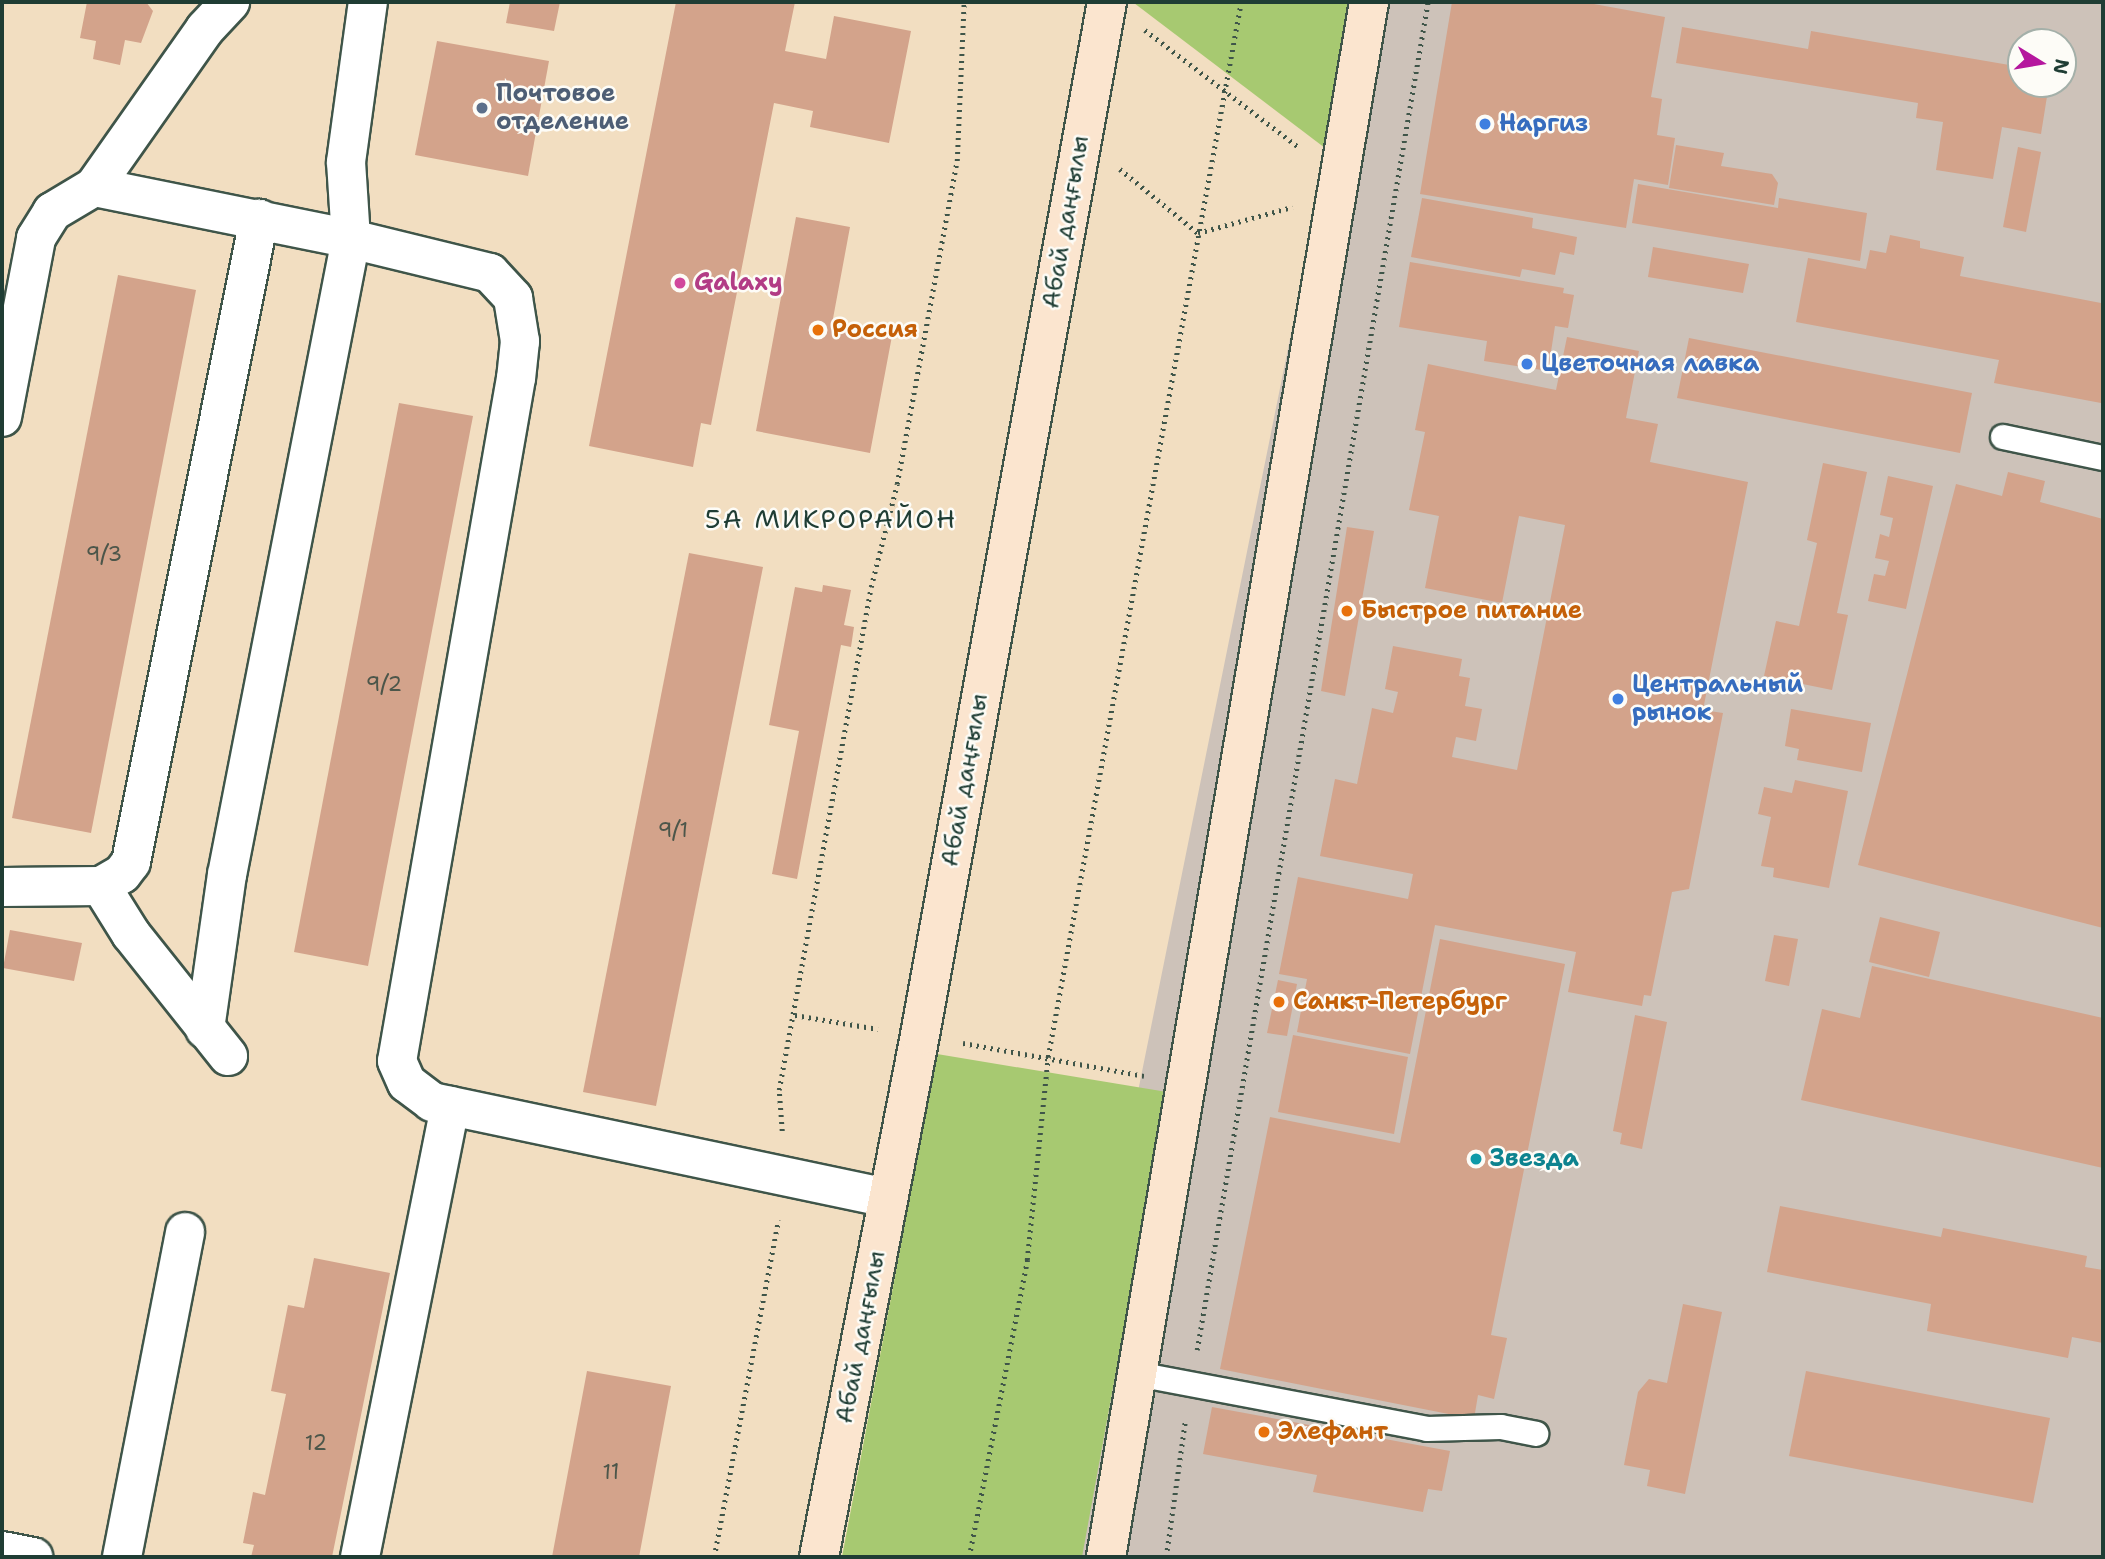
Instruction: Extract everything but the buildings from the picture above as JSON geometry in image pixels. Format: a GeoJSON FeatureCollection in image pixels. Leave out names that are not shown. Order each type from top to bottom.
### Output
{"type":"FeatureCollection","features":[{"type":"Feature","properties":{"kind":"main road","name":"Абай даңғылы"},"geometry":{"type":"LineString","coordinates":[[819,1557],[920,1035],[1107,2]]}},
{"type":"Feature","properties":{"kind":"main road"},"geometry":{"type":"LineString","coordinates":[[1106,1557],[1370,2]]}},
{"type":"Feature","properties":{"kind":"street"},"geometry":{"type":"LineString","coordinates":[[2,417],[36,238],[52,212],[94,187],[205,29],[230,2]]}},
{"type":"Feature","properties":{"kind":"street"},"geometry":{"type":"LineString","coordinates":[[101,886],[131,934],[217,1042],[227,875],[351,239],[346,162],[368,2]]}},
{"type":"Feature","properties":{"kind":"street"},"geometry":{"type":"LineString","coordinates":[[94,187],[351,239],[489,273],[513,298],[520,341],[397,1061],[407,1083],[432,1102],[888,1198]]}},
{"type":"Feature","properties":{"kind":"street"},"geometry":{"type":"LineString","coordinates":[[5,879],[101,886],[122,874],[131,862],[259,219]]}},
{"type":"Feature","properties":{"kind":"street"},"geometry":{"type":"LineString","coordinates":[[360,1557],[450,1106]]}},
{"type":"Feature","properties":{"kind":"street"},"geometry":{"type":"LineString","coordinates":[[122,1557],[185,1232]]}},
{"type":"Feature","properties":{"kind":"street"},"geometry":{"type":"LineString","coordinates":[[2,1551],[33,1557]]}},
{"type":"Feature","properties":{"kind":"lane"},"geometry":{"type":"LineString","coordinates":[[2003,437],[2103,458]]}},
{"type":"Feature","properties":{"kind":"lane"},"geometry":{"type":"LineString","coordinates":[[1137,1374],[1427,1429],[1501,1427],[1536,1434]]}},
{"type":"Feature","properties":{"kind":"path"},"geometry":{"type":"LineString","coordinates":[[714,1557],[786,1177],[779,1090],[871,587],[897,484],[957,161],[964,2]]}},
{"type":"Feature","properties":{"kind":"path"},"geometry":{"type":"LineString","coordinates":[[969,1557],[1027,1260],[1048,1057],[1241,2]]}},
{"type":"Feature","properties":{"kind":"path"},"geometry":{"type":"LineString","coordinates":[[1166,1557],[1191,1383],[1427,2]]}},
{"type":"Feature","properties":{"kind":"path"},"geometry":{"type":"LineString","coordinates":[[1140,26],[1225,92]]}},
{"type":"Feature","properties":{"kind":"path"},"geometry":{"type":"LineString","coordinates":[[1081,136],[1198,233]]}},
{"type":"Feature","properties":{"kind":"path"},"geometry":{"type":"LineString","coordinates":[[1198,233],[1336,195]]}},
{"type":"Feature","properties":{"kind":"path"},"geometry":{"type":"LineString","coordinates":[[794,1015],[1048,1057],[1240,1096]]}},
{"type":"Feature","properties":{"kind":"shaded area"},"geometry":{"type":"Polygon","coordinates":[[[1358,2],[2103,2],[2103,1557],[1044,1557],[1358,2]]]}},
{"type":"Feature","properties":{"kind":"green space"},"geometry":{"type":"Polygon","coordinates":[[[1134,2],[1348,2],[1325,148],[1134,3],[1134,2]]]}},
{"type":"Feature","properties":{"kind":"green space"},"geometry":{"type":"Polygon","coordinates":[[[937,1054],[1167,1092],[1082,1557],[842,1557],[937,1054]]]}},
{"type":"Feature","properties":{"kind":"place","name":"Почтовое отделение"},"geometry":{"type":"Point","coordinates":[482,108]}},
{"type":"Feature","properties":{"kind":"place","name":"Наргиз"},"geometry":{"type":"Point","coordinates":[1485,124]}},
{"type":"Feature","properties":{"kind":"place","name":"Galaxy"},"geometry":{"type":"Point","coordinates":[680,283]}},
{"type":"Feature","properties":{"kind":"place","name":"Россия"},"geometry":{"type":"Point","coordinates":[818,330]}},
{"type":"Feature","properties":{"kind":"place","name":"Цветочная лавка"},"geometry":{"type":"Point","coordinates":[1527,364]}},
{"type":"Feature","properties":{"kind":"place","name":"Быстрое питание"},"geometry":{"type":"Point","coordinates":[1347,611]}},
{"type":"Feature","properties":{"kind":"place","name":"Центральный рынок"},"geometry":{"type":"Point","coordinates":[1618,699]}},
{"type":"Feature","properties":{"kind":"place","name":"Санкт-Петербург"},"geometry":{"type":"Point","coordinates":[1279,1002]}},
{"type":"Feature","properties":{"kind":"place","name":"Звезда"},"geometry":{"type":"Point","coordinates":[1476,1159]}},
{"type":"Feature","properties":{"kind":"place","name":"Элефант"},"geometry":{"type":"Point","coordinates":[1264,1432]}},
{"type":"Feature","properties":{"kind":"district","name":"5А МИКРОРАЙОН"},"geometry":{"type":"Point","coordinates":[831,519]}}]}
